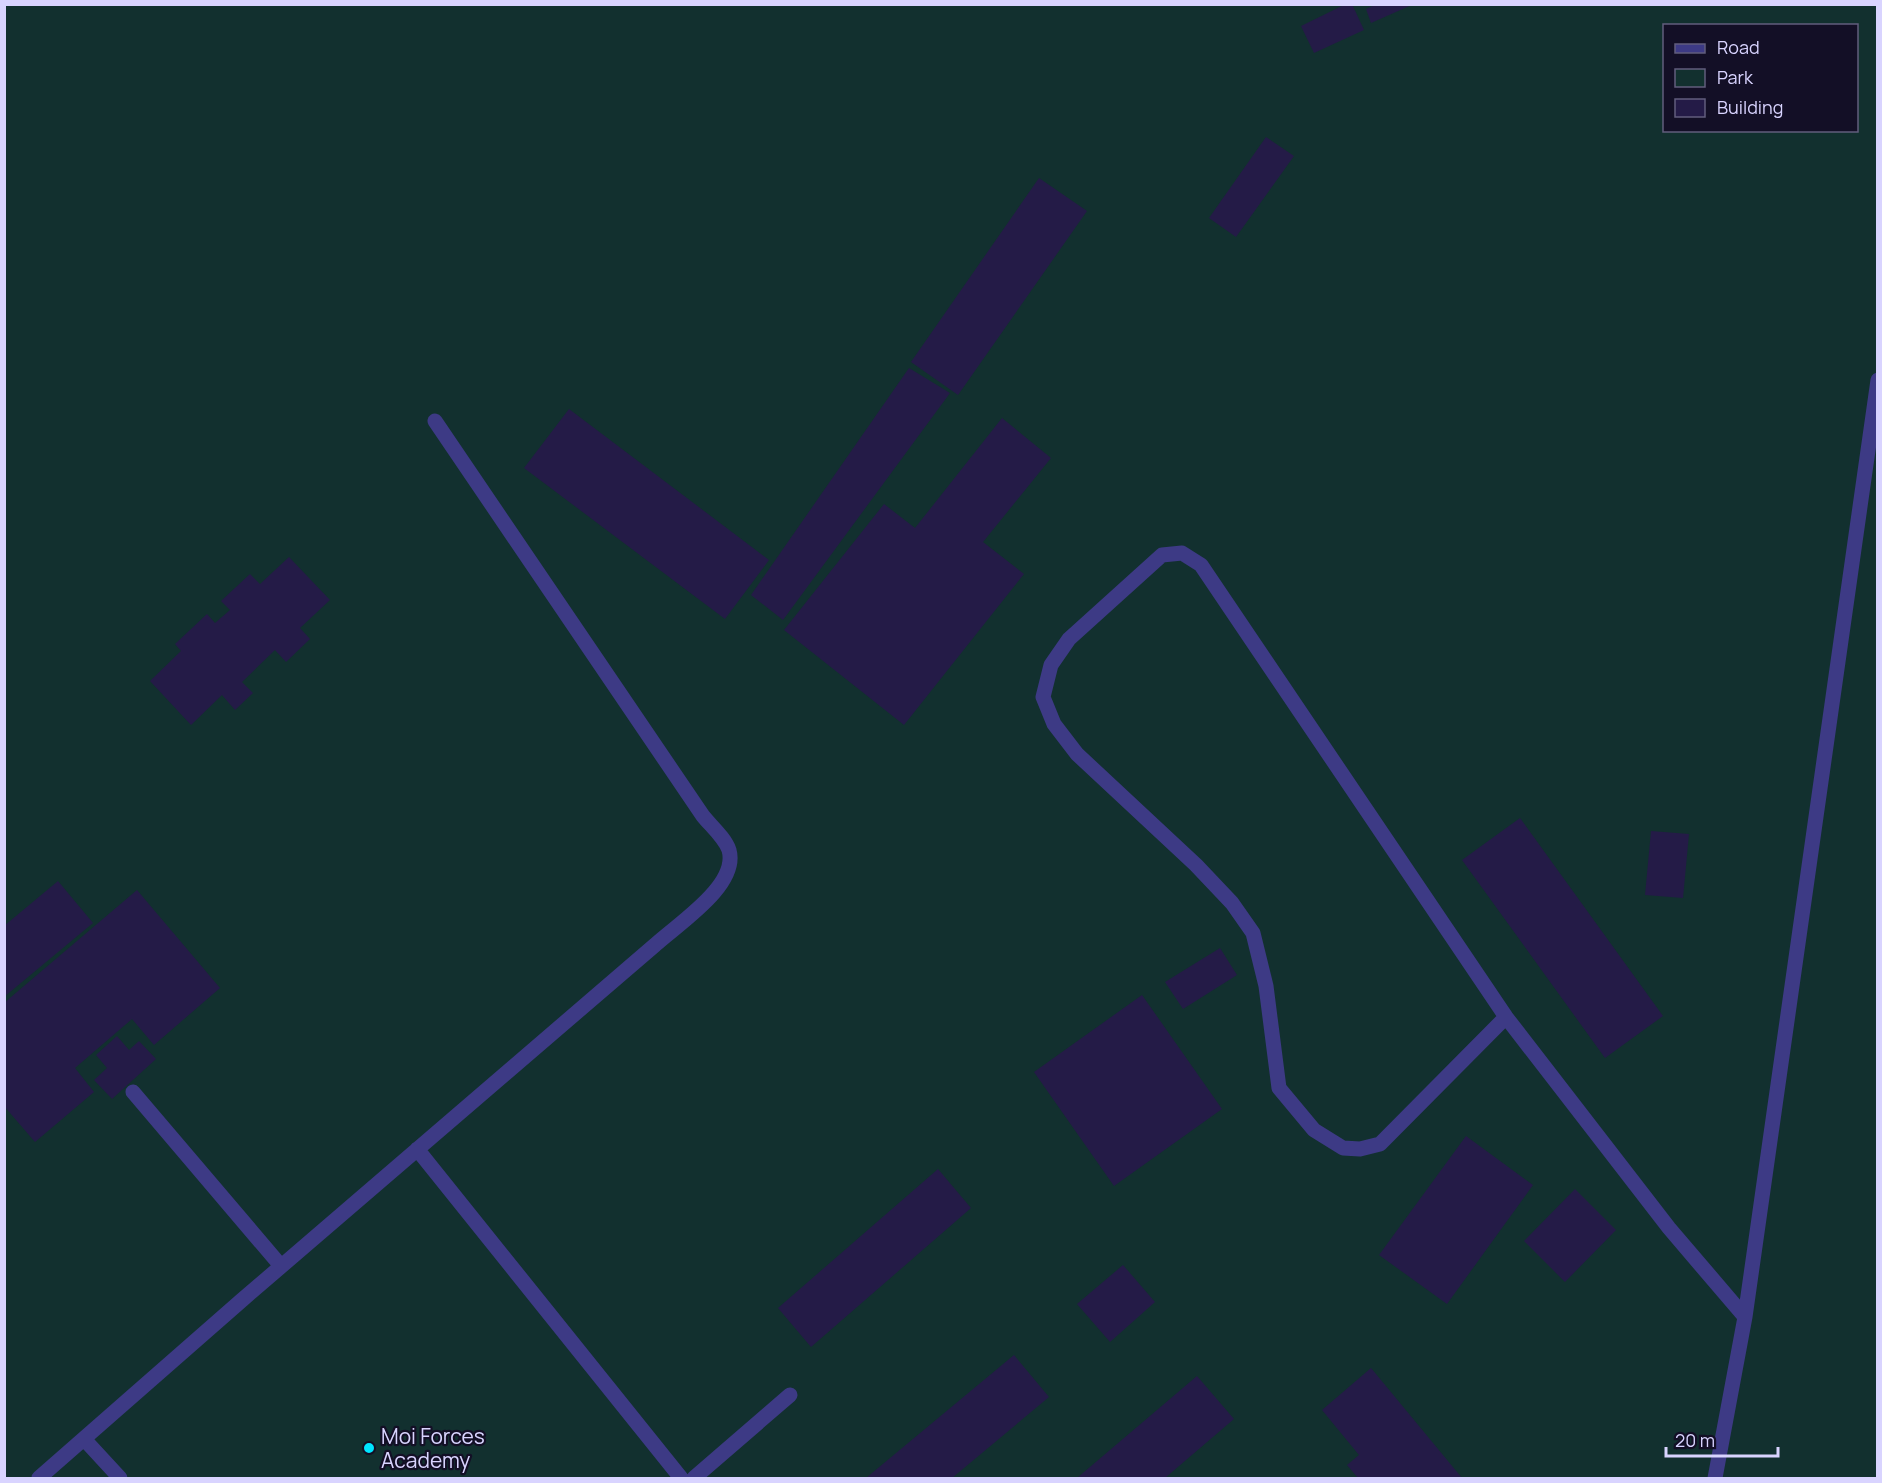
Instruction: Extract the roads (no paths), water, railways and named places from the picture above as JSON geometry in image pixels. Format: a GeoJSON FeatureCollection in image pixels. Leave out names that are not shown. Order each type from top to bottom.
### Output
{"type":"FeatureCollection","features":[{"type":"Feature","properties":{"kind":"street"},"geometry":{"type":"LineString","coordinates":[[1714,1479],[1745,1317],[1871,490],[1878,380]]}},
{"type":"Feature","properties":{"kind":"street"},"geometry":{"type":"LineString","coordinates":[[39,1479],[281,1266],[672,930],[722,884],[731,865],[728,847],[696,806],[435,421]]}},
{"type":"Feature","properties":{"kind":"street"},"geometry":{"type":"LineString","coordinates":[[1506,1017],[1380,1144],[1360,1149],[1343,1148],[1314,1130],[1279,1088],[1266,986],[1253,933],[1232,903],[1077,754],[1054,724],[1043,697],[1051,665],[1069,639],[1162,555],[1182,553],[1201,565],[1506,1017],[1669,1228],[1745,1317]]}},
{"type":"Feature","properties":{"kind":"street"},"geometry":{"type":"LineString","coordinates":[[133,1092],[281,1266]]}},
{"type":"Feature","properties":{"kind":"street"},"geometry":{"type":"LineString","coordinates":[[417,1149],[681,1479]]}},
{"type":"Feature","properties":{"kind":"street"},"geometry":{"type":"LineString","coordinates":[[694,1479],[789,1395]]}},
{"type":"Feature","properties":{"kind":"street"},"geometry":{"type":"LineString","coordinates":[[84,1439],[120,1479]]}},
{"type":"Feature","properties":{"kind":"place","name":"Moi Forces Academy"},"geometry":{"type":"Point","coordinates":[369,1448]}}]}
